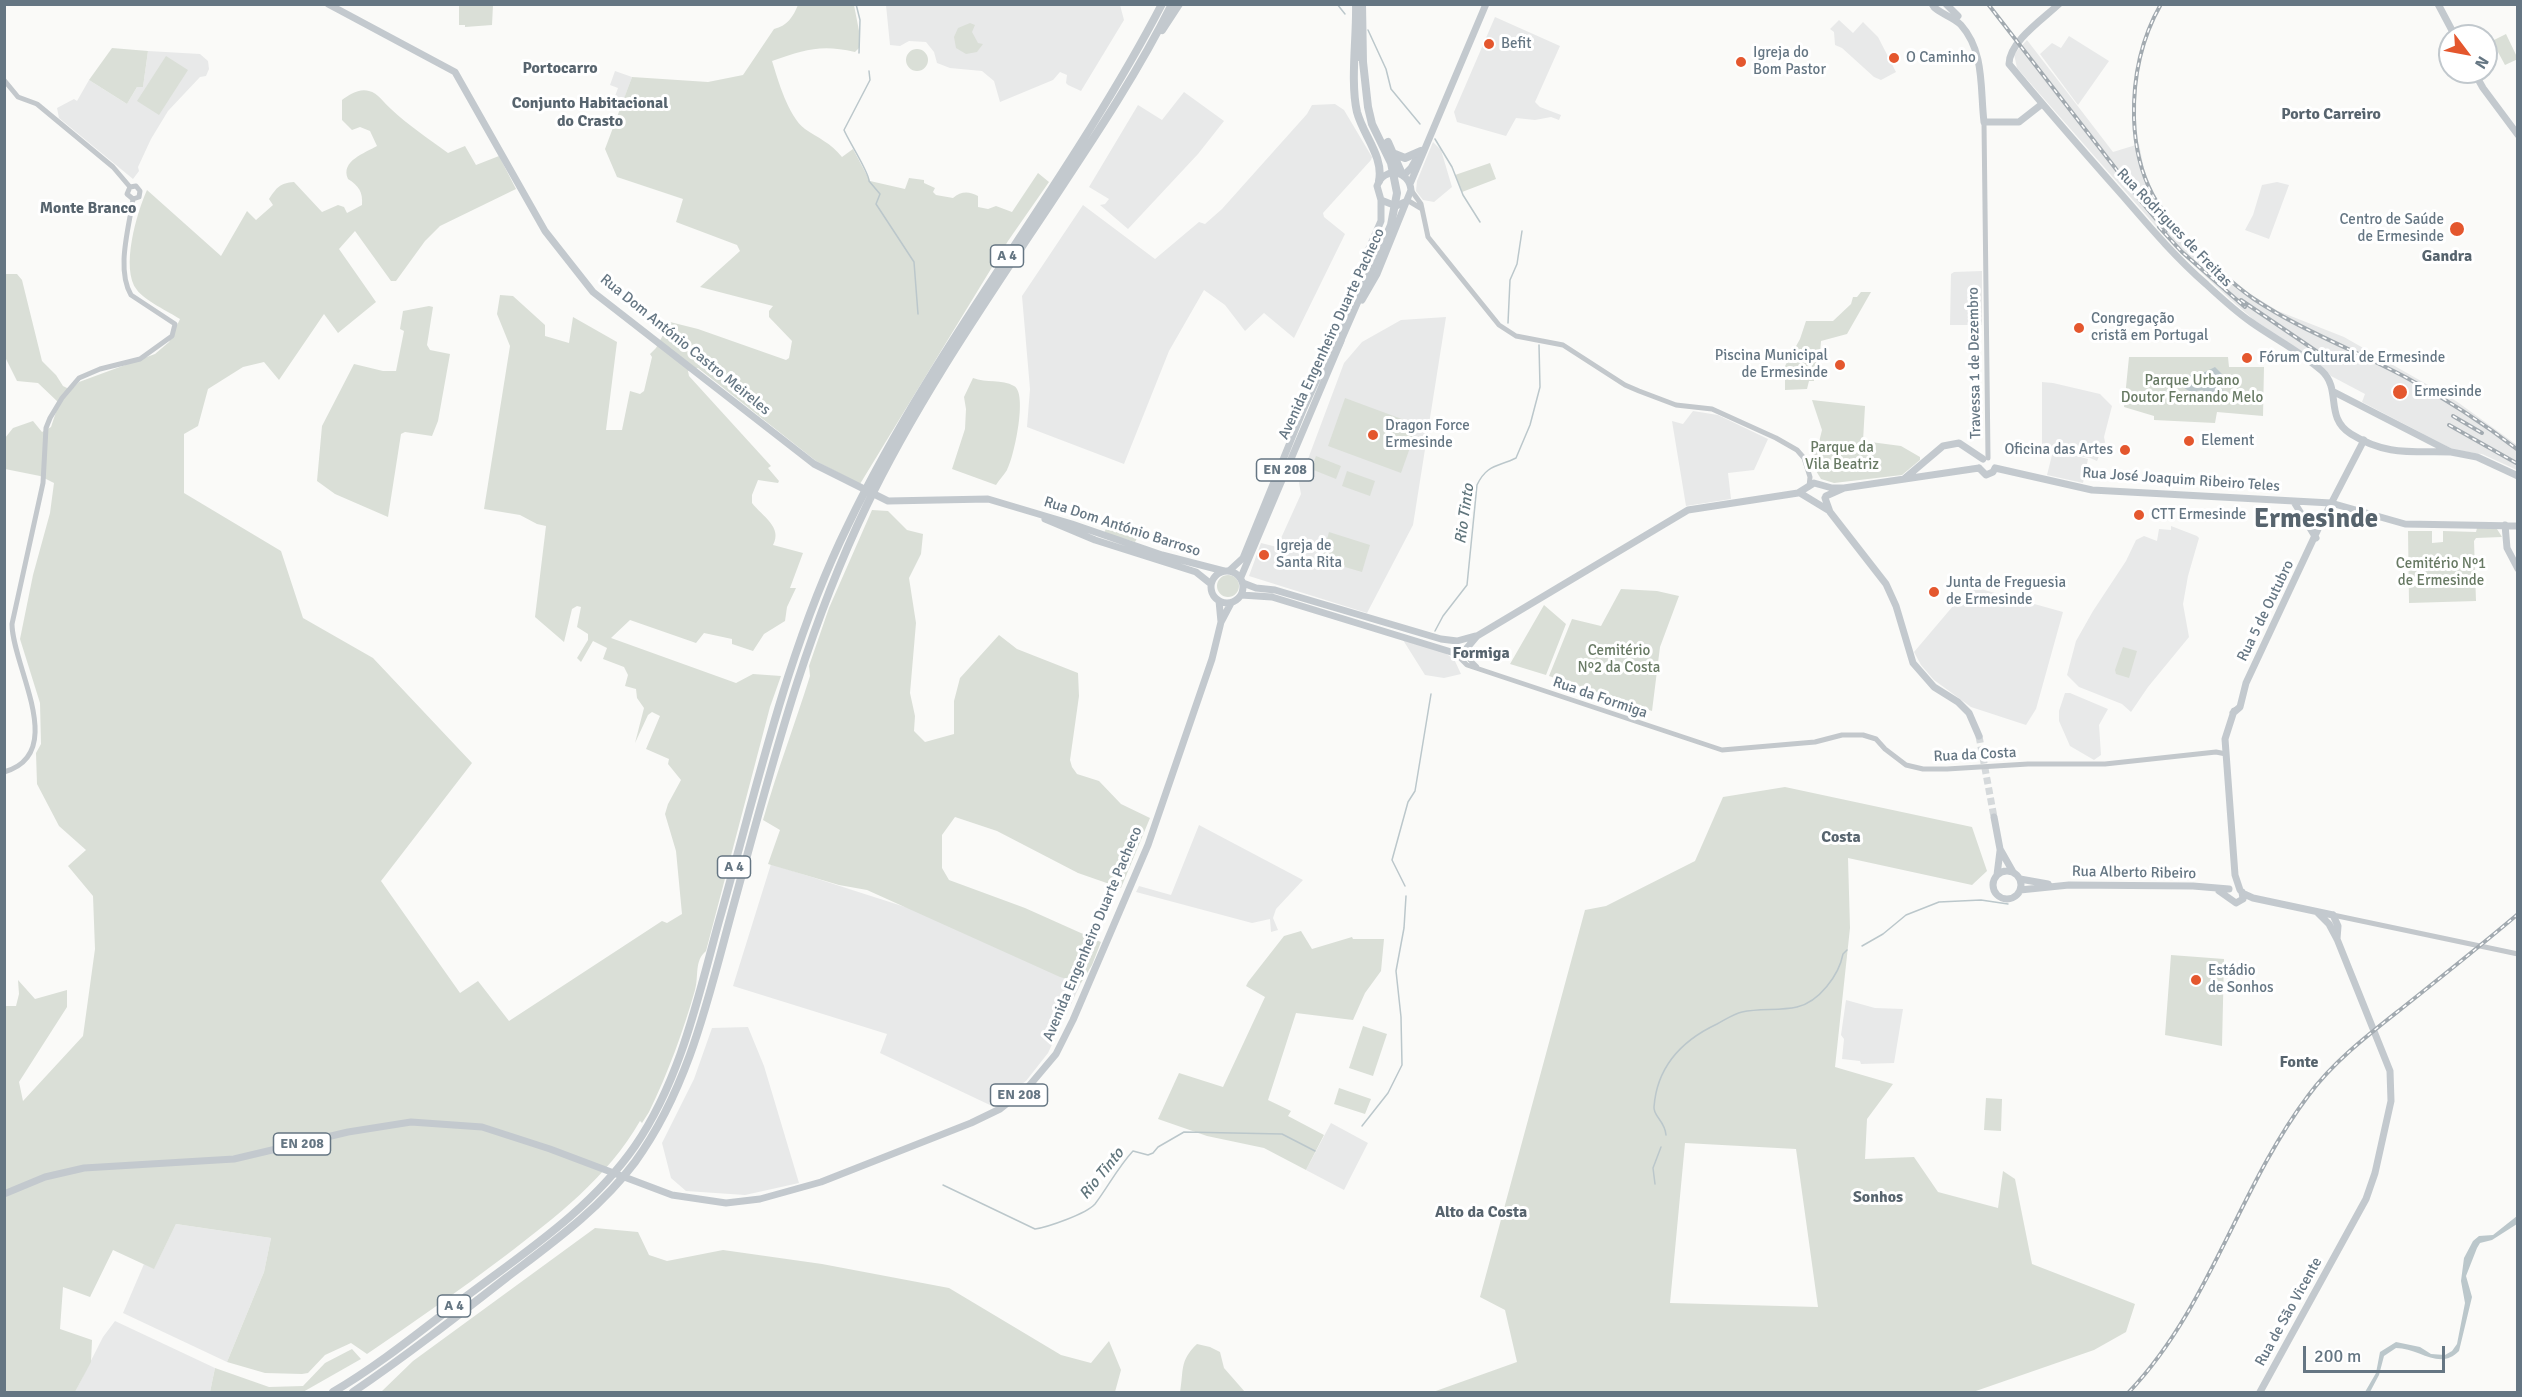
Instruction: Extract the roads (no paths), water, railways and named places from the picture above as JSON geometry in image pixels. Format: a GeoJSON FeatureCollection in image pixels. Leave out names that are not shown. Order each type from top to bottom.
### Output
{"type":"FeatureCollection","features":[{"type":"Feature","properties":{"kind":"highway","name":"A 4"},"geometry":{"type":"LineString","coordinates":[[333,1392],[373,1366],[572,1216],[609,1180],[649,1123],[675,1069],[695,1011],[770,740],[796,656],[829,567],[865,500],[888,444],[1088,129],[1162,4]]}},
{"type":"Feature","properties":{"kind":"highway","name":"A 4"},"geometry":{"type":"LineString","coordinates":[[873,483],[1053,199],[1091,145],[1154,39],[1172,4]]}},
{"type":"Feature","properties":{"kind":"highway"},"geometry":{"type":"LineString","coordinates":[[1154,39],[1170,21],[1179,4]]}},
{"type":"Feature","properties":{"kind":"highway"},"geometry":{"type":"LineString","coordinates":[[1338,346],[1370,268],[1388,215],[1391,183],[1383,154],[1368,126],[1356,4]]}},
{"type":"Feature","properties":{"kind":"highway"},"geometry":{"type":"LineString","coordinates":[[1362,4],[1356,109],[1362,128],[1377,158],[1381,171],[1379,182]]}},
{"type":"Feature","properties":{"kind":"highway"},"geometry":{"type":"LineString","coordinates":[[1360,41],[1378,122],[1403,174]]}},
{"type":"Feature","properties":{"kind":"highway"},"geometry":{"type":"LineString","coordinates":[[1395,154],[1405,158],[1421,151]]}},
{"type":"Feature","properties":{"kind":"highway"},"geometry":{"type":"LineString","coordinates":[[1347,313],[1370,268]]}},
{"type":"Feature","properties":{"kind":"highway","name":"A 4"},"geometry":{"type":"LineString","coordinates":[[353,1392],[442,1327],[588,1214],[625,1175],[657,1130],[687,1067],[778,742],[808,647],[865,500]]}},
{"type":"Feature","properties":{"kind":"main road","name":"Rua Dom António Castro Meireles"},"geometry":{"type":"LineString","coordinates":[[328,4],[455,72],[545,231],[593,292],[814,464],[888,501],[988,499],[1029,511]]}},
{"type":"Feature","properties":{"kind":"main road","name":"EN 208"},"geometry":{"type":"LineString","coordinates":[[1403,174],[1411,168],[1426,142],[1486,4]]}},
{"type":"Feature","properties":{"kind":"main road"},"geometry":{"type":"LineString","coordinates":[[1932,4],[1935,10],[1943,7],[1959,23],[1973,43],[1980,70],[1984,119],[2019,122],[2042,104]]}},
{"type":"Feature","properties":{"kind":"main road","name":"Rua Rodrigues de Freitas"},"geometry":{"type":"LineString","coordinates":[[2059,4],[2014,46],[2009,56],[2009,64],[2042,104],[2156,234],[2204,282],[2251,322],[2287,344],[2321,371],[2334,392],[2451,452]]}},
{"type":"Feature","properties":{"kind":"main road"},"geometry":{"type":"LineString","coordinates":[[2438,4],[2449,24]]}},
{"type":"Feature","properties":{"kind":"main road"},"geometry":{"type":"LineString","coordinates":[[2481,84],[2517,135]]}},
{"type":"Feature","properties":{"kind":"main road","name":"EN 208"},"geometry":{"type":"LineString","coordinates":[[1406,201],[1426,142]]}},
{"type":"Feature","properties":{"kind":"main road"},"geometry":{"type":"LineString","coordinates":[[1379,182],[1386,174],[1403,174],[1411,187]]}},
{"type":"Feature","properties":{"kind":"main road","name":"EN 208"},"geometry":{"type":"LineString","coordinates":[[1379,182],[1377,191],[1381,200]]}},
{"type":"Feature","properties":{"kind":"main road"},"geometry":{"type":"LineString","coordinates":[[1381,200],[1396,206],[1406,201]]}},
{"type":"Feature","properties":{"kind":"main road","name":"Avenida Engenheiro Duarte Pacheco"},"geometry":{"type":"LineString","coordinates":[[1227,571],[1243,558],[1300,416],[1347,313],[1364,260],[1381,221],[1381,200]]}},
{"type":"Feature","properties":{"kind":"main road","name":"Avenida Engenheiro Duarte Pacheco"},"geometry":{"type":"LineString","coordinates":[[1242,580],[1338,346],[1377,274],[1406,201]]}},
{"type":"Feature","properties":{"kind":"main road","name":"Rua Rodrigues de Freitas"},"geometry":{"type":"LineString","coordinates":[[2334,392],[2332,404],[2336,418],[2346,431],[2364,440],[2401,453],[2451,452],[2477,457],[2517,476]]}},
{"type":"Feature","properties":{"kind":"main road","name":"Rua 5 de Outubro"},"geometry":{"type":"LineString","coordinates":[[2242,894],[2235,875],[2226,733],[2233,713],[2331,503],[2364,440]]}},
{"type":"Feature","properties":{"kind":"main road"},"geometry":{"type":"LineString","coordinates":[[1904,479],[1948,444],[1955,442],[1963,444],[1986,459],[1993,460],[1995,468],[1993,472],[1986,475],[1979,468]]}},
{"type":"Feature","properties":{"kind":"main road"},"geometry":{"type":"LineString","coordinates":[[2430,452],[2433,444]]}},
{"type":"Feature","properties":{"kind":"main road"},"geometry":{"type":"LineString","coordinates":[[1241,595],[1272,597],[1455,654],[1463,654],[1470,641],[1477,636],[1688,510],[1808,491],[1814,483],[1832,488],[1844,488],[1979,468],[1986,459]]}},
{"type":"Feature","properties":{"kind":"main road","name":"Rua José Joaquim Ribeiro Teles"},"geometry":{"type":"LineString","coordinates":[[1995,468],[2092,490],[2331,503]]}},
{"type":"Feature","properties":{"kind":"main road"},"geometry":{"type":"LineString","coordinates":[[1822,484],[1830,512]]}},
{"type":"Feature","properties":{"kind":"main road"},"geometry":{"type":"LineString","coordinates":[[1815,503],[1844,488]]}},
{"type":"Feature","properties":{"kind":"main road"},"geometry":{"type":"LineString","coordinates":[[1808,491],[1815,503],[1830,512],[1886,585],[1896,606],[1913,663],[1934,687],[1958,702],[1969,713],[1979,736]]}},
{"type":"Feature","properties":{"kind":"main road"},"geometry":{"type":"LineString","coordinates":[[2294,502],[2316,538]]}},
{"type":"Feature","properties":{"kind":"main road"},"geometry":{"type":"LineString","coordinates":[[2331,503],[2405,524],[2517,526]]}},
{"type":"Feature","properties":{"kind":"main road","name":"Rua Dom António Barroso"},"geometry":{"type":"LineString","coordinates":[[1029,511],[1153,552],[1200,566],[1227,571]]}},
{"type":"Feature","properties":{"kind":"main road","name":"Rua Dom António Barroso"},"geometry":{"type":"LineString","coordinates":[[1029,511],[1053,524],[1095,540],[1196,572],[1211,584]]}},
{"type":"Feature","properties":{"kind":"main road"},"geometry":{"type":"LineString","coordinates":[[2505,525],[2507,548],[2517,569]]}},
{"type":"Feature","properties":{"kind":"main road","name":"EN 208"},"geometry":{"type":"LineString","coordinates":[[1219,601],[1214,596],[1211,584],[1213,578],[1227,571]]}},
{"type":"Feature","properties":{"kind":"main road"},"geometry":{"type":"LineString","coordinates":[[1227,571],[1256,588],[1275,590],[1441,639],[1464,641],[1467,649]]}},
{"type":"Feature","properties":{"kind":"main road","name":"EN 208"},"geometry":{"type":"LineString","coordinates":[[1231,603],[1241,595],[1242,580]]}},
{"type":"Feature","properties":{"kind":"main road"},"geometry":{"type":"LineString","coordinates":[[1219,601],[1231,603]]}},
{"type":"Feature","properties":{"kind":"main road","name":"Avenida Engenheiro Duarte Pacheco"},"geometry":{"type":"LineString","coordinates":[[1219,601],[1221,622]]}},
{"type":"Feature","properties":{"kind":"main road","name":"Avenida Engenheiro Duarte Pacheco"},"geometry":{"type":"LineString","coordinates":[[4,1194],[45,1177],[84,1168],[234,1159],[366,1128],[411,1122],[482,1127],[515,1136],[672,1195],[726,1203],[760,1199],[831,1179],[971,1123],[1000,1109],[1029,1086],[1056,1054],[1073,1020],[1143,855],[1209,669],[1221,622],[1231,603]]}},
{"type":"Feature","properties":{"kind":"main road"},"geometry":{"type":"LineString","coordinates":[[1455,654],[1452,646],[1458,640],[1477,636]]}},
{"type":"Feature","properties":{"kind":"main road"},"geometry":{"type":"LineString","coordinates":[[1994,817],[2000,849],[1993,888],[2001,898],[2014,897],[2020,890],[2020,879],[2013,872],[2000,849]]}},
{"type":"Feature","properties":{"kind":"main road"},"geometry":{"type":"LineString","coordinates":[[1997,875],[2004,871],[2013,872]]}},
{"type":"Feature","properties":{"kind":"main road","name":"Rua 5 de Outubro"},"geometry":{"type":"LineString","coordinates":[[2230,889],[2235,875]]}},
{"type":"Feature","properties":{"kind":"main road","name":"Rua Alberto Ribeiro"},"geometry":{"type":"LineString","coordinates":[[2020,879],[2053,886]]}},
{"type":"Feature","properties":{"kind":"main road","name":"Rua Alberto Ribeiro"},"geometry":{"type":"LineString","coordinates":[[2020,890],[2053,886],[2193,886],[2230,889],[2242,894]]}},
{"type":"Feature","properties":{"kind":"main road","name":"Rua Alberto Ribeiro"},"geometry":{"type":"LineString","coordinates":[[2214,888],[2230,898]]}},
{"type":"Feature","properties":{"kind":"main road"},"geometry":{"type":"LineString","coordinates":[[2230,889],[2228,895],[2236,903],[2242,894],[2333,915]]}},
{"type":"Feature","properties":{"kind":"main road"},"geometry":{"type":"LineString","coordinates":[[2317,912],[2329,924],[2337,939]]}},
{"type":"Feature","properties":{"kind":"main road"},"geometry":{"type":"LineString","coordinates":[[2329,924],[2333,915]]}},
{"type":"Feature","properties":{"kind":"main road"},"geometry":{"type":"LineString","coordinates":[[2333,915],[2338,926],[2337,939]]}},
{"type":"Feature","properties":{"kind":"main road","name":"Rua de São Vicente"},"geometry":{"type":"LineString","coordinates":[[2260,1392],[2366,1199],[2377,1164],[2391,1101],[2392,1084],[2388,1063],[2337,939]]}},
{"type":"Feature","properties":{"kind":"street"},"geometry":{"type":"LineString","coordinates":[[4,80],[18,97],[37,104],[113,167],[130,187]]}},
{"type":"Feature","properties":{"kind":"street","name":"Travessa 1 de Dezembro"},"geometry":{"type":"LineString","coordinates":[[1984,119],[1986,459]]}},
{"type":"Feature","properties":{"kind":"street"},"geometry":{"type":"LineString","coordinates":[[130,187],[136,186],[140,191],[139,197],[133,199]]}},
{"type":"Feature","properties":{"kind":"street"},"geometry":{"type":"LineString","coordinates":[[130,187],[127,194],[133,199]]}},
{"type":"Feature","properties":{"kind":"street"},"geometry":{"type":"LineString","coordinates":[[1411,187],[1422,210],[1428,237],[1499,325],[1516,336],[1563,345],[1625,385],[1676,405],[1712,409],[1797,450],[1804,458],[1810,473],[1822,484]]}},
{"type":"Feature","properties":{"kind":"street"},"geometry":{"type":"LineString","coordinates":[[4,772],[23,761],[35,742],[35,712],[14,644],[12,624],[43,483],[46,462],[46,428],[62,398],[79,378],[100,369],[140,359],[172,336],[175,324],[131,295],[127,288],[125,257],[133,199]]}},
{"type":"Feature","properties":{"kind":"street"},"geometry":{"type":"LineString","coordinates":[[1406,201],[1422,210]]}},
{"type":"Feature","properties":{"kind":"street"},"geometry":{"type":"LineString","coordinates":[[1808,491],[1810,473]]}},
{"type":"Feature","properties":{"kind":"street"},"geometry":{"type":"LineString","coordinates":[[1467,649],[1470,660],[1481,669]]}},
{"type":"Feature","properties":{"kind":"street","name":"Rua da Formiga"},"geometry":{"type":"LineString","coordinates":[[1455,654],[1464,663],[1712,747]]}},
{"type":"Feature","properties":{"kind":"street","name":"Rua da Costa"},"geometry":{"type":"LineString","coordinates":[[1712,747],[1733,751],[1815,742],[1842,735],[1863,735],[1876,739],[1906,765],[1947,770],[2028,764],[2105,764],[2216,752],[2226,754]]}},
{"type":"Feature","properties":{"kind":"street"},"geometry":{"type":"LineString","coordinates":[[2216,752],[2225,745]]}},
{"type":"Feature","properties":{"kind":"street"},"geometry":{"type":"LineString","coordinates":[[2333,915],[2517,954]]}},
{"type":"Feature","properties":{"kind":"waterway"},"geometry":{"type":"LineString","coordinates":[[856,4],[860,20],[859,53]]}},
{"type":"Feature","properties":{"kind":"waterway","name":"Rio Tinto"},"geometry":{"type":"LineString","coordinates":[[1337,4],[1345,14]]}},
{"type":"Feature","properties":{"kind":"waterway","name":"Rio Tinto"},"geometry":{"type":"LineString","coordinates":[[1368,30],[1386,69],[1391,89],[1420,124]]}},
{"type":"Feature","properties":{"kind":"waterway"},"geometry":{"type":"LineString","coordinates":[[869,71],[870,80],[844,130],[869,181],[880,194],[876,204],[914,262],[918,314]]}},
{"type":"Feature","properties":{"kind":"waterway","name":"Rio Tinto"},"geometry":{"type":"LineString","coordinates":[[1435,139],[1452,167],[1463,195],[1480,222]]}},
{"type":"Feature","properties":{"kind":"waterway","name":"Rio Tinto"},"geometry":{"type":"LineString","coordinates":[[1508,323],[1510,280],[1517,264],[1522,231]]}},
{"type":"Feature","properties":{"kind":"waterway","name":"Rio Tinto"},"geometry":{"type":"LineString","coordinates":[[1435,631],[1443,616],[1467,585],[1477,485],[1489,470],[1516,458],[1530,425],[1540,387],[1539,345]]}},
{"type":"Feature","properties":{"kind":"waterway","name":"Rio Tinto"},"geometry":{"type":"LineString","coordinates":[[1405,886],[1392,860],[1408,802],[1415,791],[1431,694]]}},
{"type":"Feature","properties":{"kind":"waterway","name":"Rio Tinto"},"geometry":{"type":"LineString","coordinates":[[1362,1126],[1388,1093],[1402,1065],[1401,1017],[1396,971],[1404,928],[1406,896]]}},
{"type":"Feature","properties":{"kind":"waterway"},"geometry":{"type":"LineString","coordinates":[[1862,946],[1883,934],[1906,915],[1939,902],[1981,900],[2008,904]]}},
{"type":"Feature","properties":{"kind":"waterway"},"geometry":{"type":"LineString","coordinates":[[1666,1135],[1664,1126],[1654,1110],[1656,1092],[1666,1067],[1683,1046],[1705,1030],[1739,1013],[1797,1007],[1813,1000],[1827,987],[1847,950]]}},
{"type":"Feature","properties":{"kind":"waterway","name":"Rio Tinto"},"geometry":{"type":"LineString","coordinates":[[943,1185],[1035,1229],[1084,1212],[1095,1204],[1133,1151],[1148,1155],[1184,1132],[1282,1134],[1315,1151]]}},
{"type":"Feature","properties":{"kind":"waterway"},"geometry":{"type":"LineString","coordinates":[[1655,1184],[1653,1168],[1661,1147]]}},
{"type":"Feature","properties":{"kind":"tunnel"},"geometry":{"type":"LineString","coordinates":[[1979,736],[1994,817]]}},
{"type":"Feature","properties":{"kind":"railway"},"geometry":{"type":"LineString","coordinates":[[1988,4],[2166,231]]}},
{"type":"Feature","properties":{"kind":"railway"},"geometry":{"type":"LineString","coordinates":[[2161,4],[2143,45],[2135,88],[2134,118],[2139,159],[2145,177],[2152,194],[2173,225],[2215,267],[2254,299],[2310,331],[2422,386],[2518,450]]}},
{"type":"Feature","properties":{"kind":"railway"},"geometry":{"type":"LineString","coordinates":[[2159,227],[2182,252],[2245,307]]}},
{"type":"Feature","properties":{"kind":"railway"},"geometry":{"type":"LineString","coordinates":[[2241,300],[2322,355]]}},
{"type":"Feature","properties":{"kind":"railway"},"geometry":{"type":"LineString","coordinates":[[2453,416],[2482,433]]}},
{"type":"Feature","properties":{"kind":"railway"},"geometry":{"type":"LineString","coordinates":[[2449,425],[2518,464]]}},
{"type":"Feature","properties":{"kind":"railway"},"geometry":{"type":"LineString","coordinates":[[2129,1392],[2157,1359],[2181,1323],[2203,1286],[2262,1170],[2308,1096],[2340,1060],[2364,1039],[2518,914]]}},
{"type":"Feature","properties":{"kind":"place","name":"Befit"},"geometry":{"type":"Point","coordinates":[1489,44]}},
{"type":"Feature","properties":{"kind":"place","name":"O Caminho"},"geometry":{"type":"Point","coordinates":[1894,58]}},
{"type":"Feature","properties":{"kind":"place","name":"Igreja do Bom Pastor"},"geometry":{"type":"Point","coordinates":[1741,62]}},
{"type":"Feature","properties":{"kind":"place","name":"Centro de Saúde de Ermesinde"},"geometry":{"type":"Point","coordinates":[2457,229]}},
{"type":"Feature","properties":{"kind":"place","name":"Congregação cristã em Portugal"},"geometry":{"type":"Point","coordinates":[2079,328]}},
{"type":"Feature","properties":{"kind":"place","name":"Fórum Cultural de Ermesinde"},"geometry":{"type":"Point","coordinates":[2247,358]}},
{"type":"Feature","properties":{"kind":"place","name":"Piscina Municipal de Ermesinde"},"geometry":{"type":"Point","coordinates":[1840,365]}},
{"type":"Feature","properties":{"kind":"place","name":"Ermesinde"},"geometry":{"type":"Point","coordinates":[2400,392]}},
{"type":"Feature","properties":{"kind":"place","name":"Dragon Force Ermesinde"},"geometry":{"type":"Point","coordinates":[1373,435]}},
{"type":"Feature","properties":{"kind":"place","name":"Element"},"geometry":{"type":"Point","coordinates":[2189,441]}},
{"type":"Feature","properties":{"kind":"place","name":"Oficina das Artes"},"geometry":{"type":"Point","coordinates":[2125,450]}},
{"type":"Feature","properties":{"kind":"place","name":"CTT Ermesinde"},"geometry":{"type":"Point","coordinates":[2139,515]}},
{"type":"Feature","properties":{"kind":"place","name":"Igreja de Santa Rita"},"geometry":{"type":"Point","coordinates":[1264,555]}},
{"type":"Feature","properties":{"kind":"place","name":"Junta de Freguesia de Ermesinde"},"geometry":{"type":"Point","coordinates":[1934,592]}},
{"type":"Feature","properties":{"kind":"place","name":"Estádio de Sonhos"},"geometry":{"type":"Point","coordinates":[2196,980]}},
{"type":"Feature","properties":{"kind":"district","name":"Portocarro"},"geometry":{"type":"Point","coordinates":[560,69]}},
{"type":"Feature","properties":{"kind":"district","name":"Conjunto Habitacional do Crasto"},"geometry":{"type":"Point","coordinates":[590,113]}},
{"type":"Feature","properties":{"kind":"district","name":"Porto Carreiro"},"geometry":{"type":"Point","coordinates":[2331,115]}},
{"type":"Feature","properties":{"kind":"district","name":"Monte Branco"},"geometry":{"type":"Point","coordinates":[88,209]}},
{"type":"Feature","properties":{"kind":"district","name":"Gandra"},"geometry":{"type":"Point","coordinates":[2447,257]}},
{"type":"Feature","properties":{"kind":"district","name":"Ermesinde"},"geometry":{"type":"Point","coordinates":[2316,520]}},
{"type":"Feature","properties":{"kind":"district","name":"Formiga"},"geometry":{"type":"Point","coordinates":[1481,654]}},
{"type":"Feature","properties":{"kind":"district","name":"Costa"},"geometry":{"type":"Point","coordinates":[1841,838]}},
{"type":"Feature","properties":{"kind":"district","name":"Fonte"},"geometry":{"type":"Point","coordinates":[2299,1063]}},
{"type":"Feature","properties":{"kind":"district","name":"Sonhos"},"geometry":{"type":"Point","coordinates":[1878,1198]}},
{"type":"Feature","properties":{"kind":"district","name":"Alto da Costa"},"geometry":{"type":"Point","coordinates":[1481,1213]}},
{"type":"Feature","properties":{"kind":"park label","name":"Parque Urbano Doutor Fernando Melo"},"geometry":{"type":"Point","coordinates":[2192,390]}},
{"type":"Feature","properties":{"kind":"park label","name":"Parque da Vila Beatriz"},"geometry":{"type":"Point","coordinates":[1842,456]}},
{"type":"Feature","properties":{"kind":"park label","name":"Cemitério Nº1 de Ermesinde"},"geometry":{"type":"Point","coordinates":[2441,572]}},
{"type":"Feature","properties":{"kind":"park label","name":"Cemitério Nº2 da Costa"},"geometry":{"type":"Point","coordinates":[1619,660]}}]}
